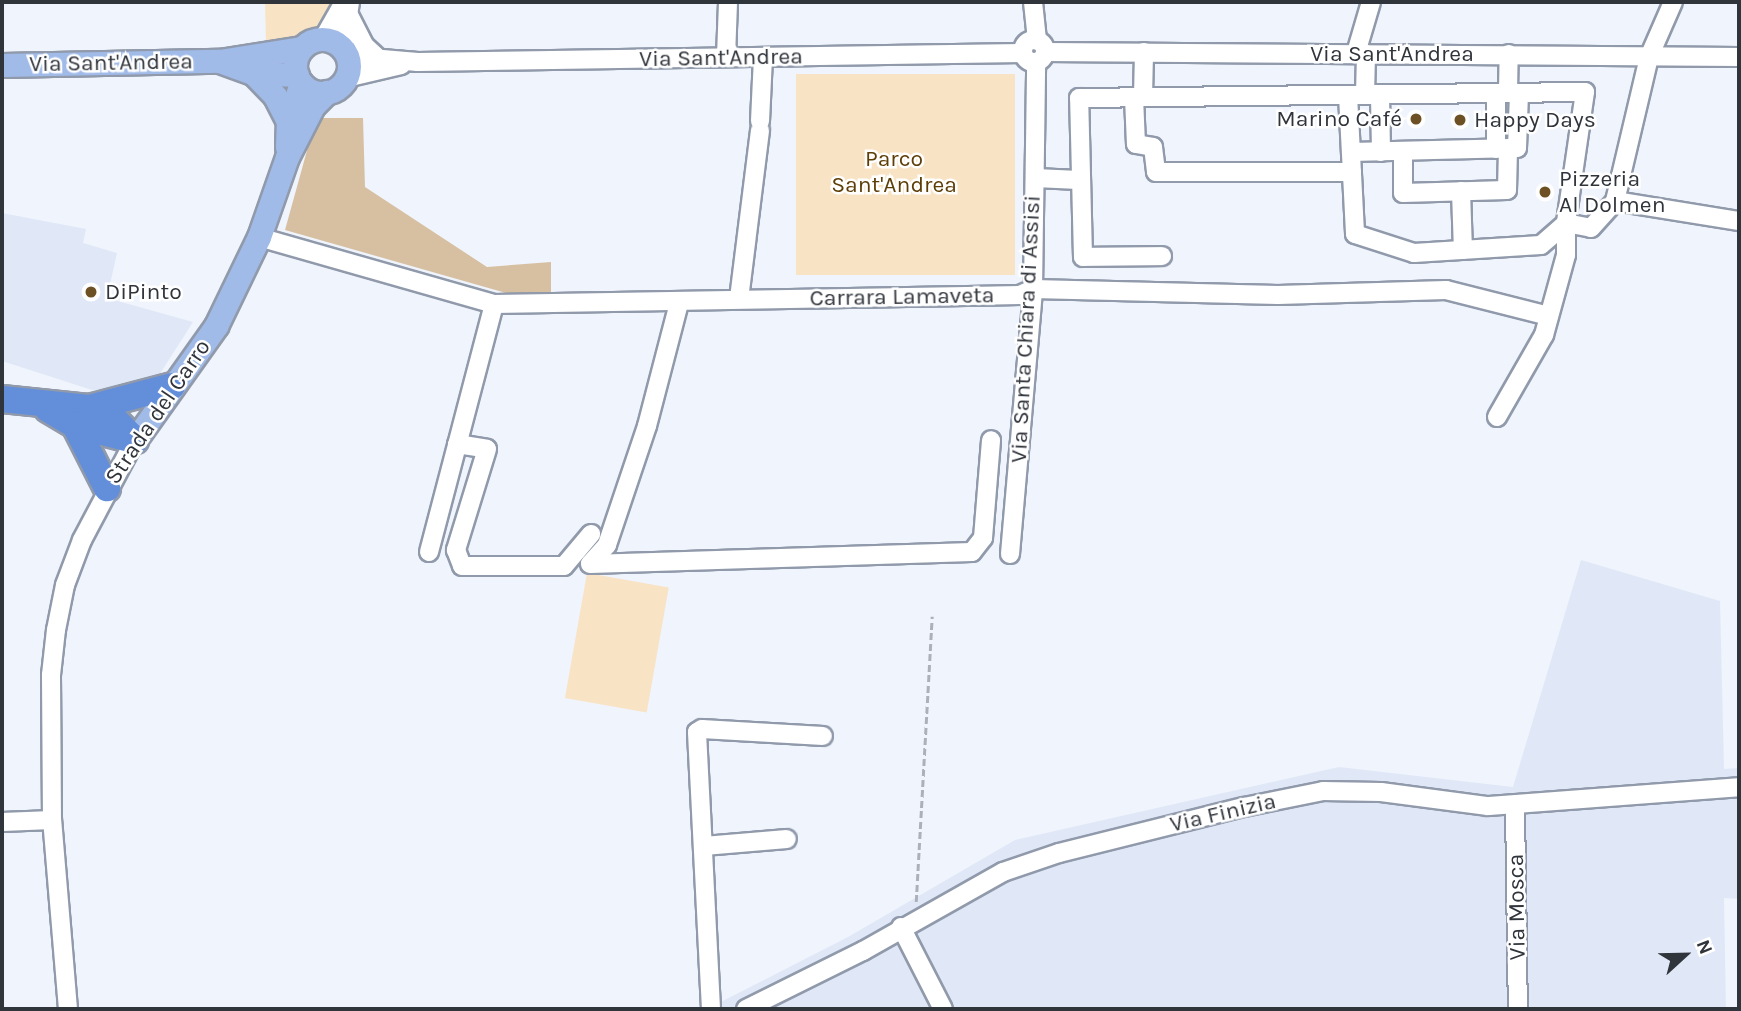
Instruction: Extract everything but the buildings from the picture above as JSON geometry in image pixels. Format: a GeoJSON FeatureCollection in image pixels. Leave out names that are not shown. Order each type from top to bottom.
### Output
{"type":"FeatureCollection","features":[{"type":"Feature","properties":{"kind":"highway"},"geometry":{"type":"LineString","coordinates":[[82,417],[172,386]]}},
{"type":"Feature","properties":{"kind":"highway"},"geometry":{"type":"LineString","coordinates":[[2,389],[82,417],[135,440]]}},
{"type":"Feature","properties":{"kind":"highway"},"geometry":{"type":"LineString","coordinates":[[2,399],[36,402]]}},
{"type":"Feature","properties":{"kind":"highway"},"geometry":{"type":"LineString","coordinates":[[82,417],[107,488]]}},
{"type":"Feature","properties":{"kind":"main road","name":"Via Sant'Andrea"},"geometry":{"type":"LineString","coordinates":[[2,65],[219,61],[301,48],[323,39],[345,61],[327,92],[312,91],[299,79],[253,73],[219,61]]}},
{"type":"Feature","properties":{"kind":"main road"},"geometry":{"type":"LineString","coordinates":[[299,79],[301,48]]}},
{"type":"Feature","properties":{"kind":"main road"},"geometry":{"type":"LineString","coordinates":[[253,73],[275,96],[288,122]]}},
{"type":"Feature","properties":{"kind":"main road","name":"Strada del Carro"},"geometry":{"type":"LineString","coordinates":[[287,157],[288,122],[299,79]]}},
{"type":"Feature","properties":{"kind":"main road","name":"Strada del Carro"},"geometry":{"type":"LineString","coordinates":[[135,440],[216,326],[259,237],[287,157],[313,106],[327,92]]}},
{"type":"Feature","properties":{"kind":"street"},"geometry":{"type":"LineString","coordinates":[[726,57],[728,2]]}},
{"type":"Feature","properties":{"kind":"street","name":"Via Santa Chiara di Assisi"},"geometry":{"type":"LineString","coordinates":[[1010,554],[1033,289],[1033,2]]}},
{"type":"Feature","properties":{"kind":"street"},"geometry":{"type":"LineString","coordinates":[[1371,2],[1361,54],[1364,95],[1381,152]]}},
{"type":"Feature","properties":{"kind":"street"},"geometry":{"type":"LineString","coordinates":[[1566,223],[1591,228],[1615,201],[1649,57],[1673,2]]}},
{"type":"Feature","properties":{"kind":"street"},"geometry":{"type":"LineString","coordinates":[[323,39],[347,6]]}},
{"type":"Feature","properties":{"kind":"street"},"geometry":{"type":"LineString","coordinates":[[347,6],[364,46],[376,56]]}},
{"type":"Feature","properties":{"kind":"street"},"geometry":{"type":"LineString","coordinates":[[345,61],[347,6]]}},
{"type":"Feature","properties":{"kind":"street","name":"Via Sant'Andrea"},"geometry":{"type":"LineString","coordinates":[[345,61],[1035,52],[1739,57]]}},
{"type":"Feature","properties":{"kind":"street"},"geometry":{"type":"LineString","coordinates":[[1144,52],[1136,144],[1153,147],[1156,172],[1352,172]]}},
{"type":"Feature","properties":{"kind":"street"},"geometry":{"type":"LineString","coordinates":[[1403,152],[1403,193],[1507,190],[1502,149],[1509,54]]}},
{"type":"Feature","properties":{"kind":"street","name":"Via Sant'Andrea"},"geometry":{"type":"LineString","coordinates":[[345,61],[376,56],[418,62]]}},
{"type":"Feature","properties":{"kind":"street"},"geometry":{"type":"LineString","coordinates":[[739,299],[760,126],[763,57]]}},
{"type":"Feature","properties":{"kind":"street"},"geometry":{"type":"LineString","coordinates":[[1162,256],[1083,257],[1079,98],[1585,92],[1566,223],[1566,255],[1544,335],[1497,416]]}},
{"type":"Feature","properties":{"kind":"street"},"geometry":{"type":"LineString","coordinates":[[1364,95],[1351,152],[1355,234],[1414,253],[1541,244],[1566,223]]}},
{"type":"Feature","properties":{"kind":"street"},"geometry":{"type":"LineString","coordinates":[[1351,152],[1502,149]]}},
{"type":"Feature","properties":{"kind":"street"},"geometry":{"type":"LineString","coordinates":[[1035,178],[1079,180]]}},
{"type":"Feature","properties":{"kind":"street"},"geometry":{"type":"LineString","coordinates":[[1461,191],[1463,250]]}},
{"type":"Feature","properties":{"kind":"street"},"geometry":{"type":"LineString","coordinates":[[1615,201],[1739,221]]}},
{"type":"Feature","properties":{"kind":"street","name":"Carrara Lamaveta"},"geometry":{"type":"LineString","coordinates":[[259,237],[494,304],[679,303],[739,299],[1020,295],[1033,289],[1278,295],[1446,290],[1549,316]]}},
{"type":"Feature","properties":{"kind":"street"},"geometry":{"type":"LineString","coordinates":[[679,303],[647,426],[607,545],[590,564],[972,552],[982,538],[991,440]]}},
{"type":"Feature","properties":{"kind":"street"},"geometry":{"type":"LineString","coordinates":[[429,552],[494,304]]}},
{"type":"Feature","properties":{"kind":"street","name":"Strada del Carro"},"geometry":{"type":"LineString","coordinates":[[68,1009],[52,820],[51,675],[56,630],[65,585],[107,488],[135,440]]}},
{"type":"Feature","properties":{"kind":"street"},"geometry":{"type":"LineString","coordinates":[[457,444],[487,449],[456,550],[462,566],[564,566],[590,534]]}},
{"type":"Feature","properties":{"kind":"street"},"geometry":{"type":"LineString","coordinates":[[711,1009],[697,732],[702,729],[823,736]]}},
{"type":"Feature","properties":{"kind":"street","name":"Via Finizia"},"geometry":{"type":"LineString","coordinates":[[746,1009],[1003,872],[1059,853],[1324,790],[1515,805],[1739,787]]}},
{"type":"Feature","properties":{"kind":"street","name":"Via Mosca"},"geometry":{"type":"LineString","coordinates":[[1515,805],[1518,1009]]}},
{"type":"Feature","properties":{"kind":"street"},"geometry":{"type":"LineString","coordinates":[[2,822],[52,820]]}},
{"type":"Feature","properties":{"kind":"street"},"geometry":{"type":"LineString","coordinates":[[704,846],[787,839]]}},
{"type":"Feature","properties":{"kind":"street"},"geometry":{"type":"LineString","coordinates":[[908,924],[943,1009]]}},
{"type":"Feature","properties":{"kind":"path"},"geometry":{"type":"LineString","coordinates":[[908,924],[932,616]]}},
{"type":"Feature","properties":{"kind":"shaded area"},"geometry":{"type":"Polygon","coordinates":[[[316,118],[363,118],[365,187],[487,267],[551,262],[551,293],[506,293],[285,230],[316,118]]]}},
{"type":"Feature","properties":{"kind":"shaded area"},"geometry":{"type":"Polygon","coordinates":[[[2,213],[86,229],[83,243],[117,253],[107,298],[193,322],[156,380],[124,389],[92,390],[2,361],[2,213]]]}},
{"type":"Feature","properties":{"kind":"shaded area"},"geometry":{"type":"Polygon","coordinates":[[[1581,560],[1720,601],[1724,769],[1739,768],[1739,899],[1724,898],[1726,1009],[707,1009],[848,937],[1015,840],[1339,767],[1513,787],[1581,560]]]}},
{"type":"Feature","properties":{"kind":"green space"},"geometry":{"type":"Polygon","coordinates":[[[265,2],[334,2],[319,29],[292,44],[266,44],[265,2]]]}},
{"type":"Feature","properties":{"kind":"green space","name":"Parco Sant'Andrea"},"geometry":{"type":"Polygon","coordinates":[[[796,74],[1015,74],[1015,275],[796,275],[796,74]]]}},
{"type":"Feature","properties":{"kind":"green space"},"geometry":{"type":"Polygon","coordinates":[[[587,573],[669,587],[647,712],[565,698],[587,573]]]}},
{"type":"Feature","properties":{"kind":"place","name":"Marino Café"},"geometry":{"type":"Point","coordinates":[1416,119]}},
{"type":"Feature","properties":{"kind":"place","name":"Happy Days"},"geometry":{"type":"Point","coordinates":[1460,120]}},
{"type":"Feature","properties":{"kind":"place","name":"Pizzeria Al Dolmen"},"geometry":{"type":"Point","coordinates":[1545,192]}},
{"type":"Feature","properties":{"kind":"place","name":"DiPinto"},"geometry":{"type":"Point","coordinates":[91,292]}}]}
